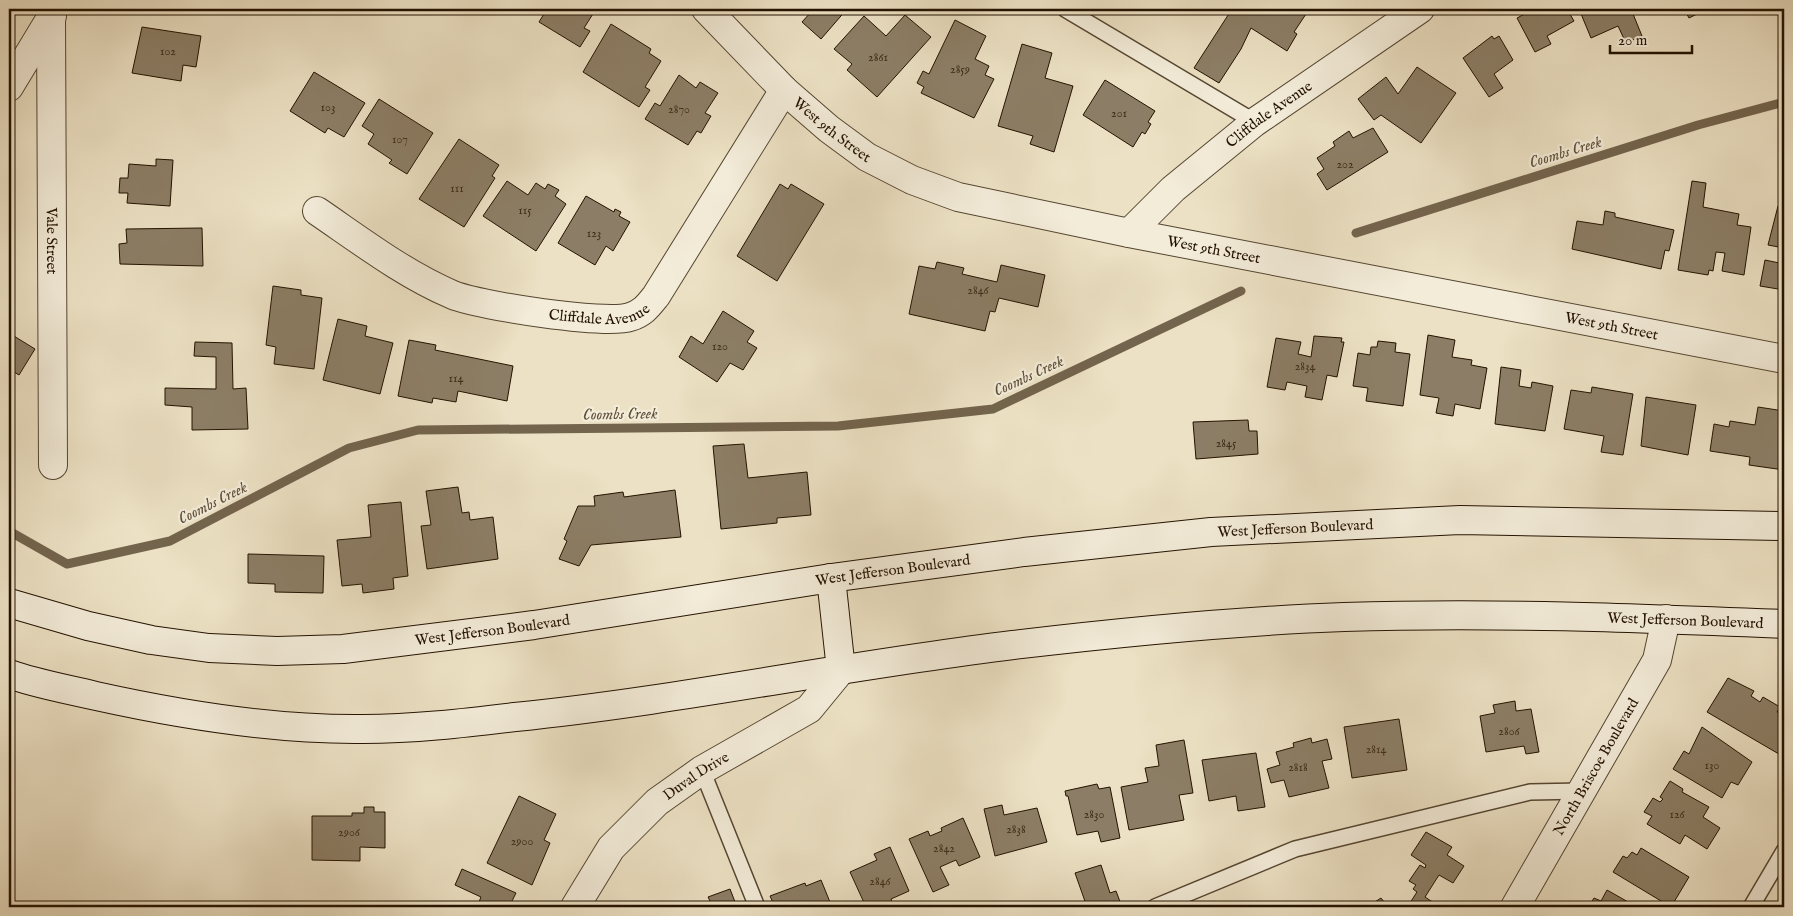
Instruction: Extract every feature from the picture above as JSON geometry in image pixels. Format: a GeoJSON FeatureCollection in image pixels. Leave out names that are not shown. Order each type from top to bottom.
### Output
{"type":"FeatureCollection","features":[{"type":"Feature","properties":{"kind":"main road","name":"West 9th Street"},"geometry":{"type":"LineString","coordinates":[[706,9],[784,90],[829,129],[867,157],[912,180],[958,197],[1129,233],[1784,359]]}},
{"type":"Feature","properties":{"kind":"main road","name":"Cliffdale Avenue"},"geometry":{"type":"LineString","coordinates":[[1129,233],[1173,189],[1255,122],[1408,11]]}},
{"type":"Feature","properties":{"kind":"main road"},"geometry":{"type":"LineString","coordinates":[[9,87],[54,13]]}},
{"type":"Feature","properties":{"kind":"main road","name":"Vale Street"},"geometry":{"type":"LineString","coordinates":[[54,13],[54,464]]}},
{"type":"Feature","properties":{"kind":"main road","name":"Cliffdale Avenue"},"geometry":{"type":"LineString","coordinates":[[317,211],[396,265],[454,295],[518,310],[597,318],[628,318],[644,311],[656,296],[784,90]]}},
{"type":"Feature","properties":{"kind":"main road","name":"West Jefferson Boulevard"},"geometry":{"type":"LineString","coordinates":[[9,603],[88,626],[180,644],[276,651],[343,650],[534,625],[831,578],[1118,541],[1313,526],[1460,520],[1784,526]]}},
{"type":"Feature","properties":{"kind":"main road"},"geometry":{"type":"LineString","coordinates":[[831,578],[840,670]]}},
{"type":"Feature","properties":{"kind":"main road","name":"West Jefferson Boulevard"},"geometry":{"type":"LineString","coordinates":[[9,674],[120,702],[198,715],[306,727],[365,729],[484,721],[602,708],[1011,645],[1252,622],[1344,617],[1495,615],[1784,624]]}},
{"type":"Feature","properties":{"kind":"main road","name":"North Briscoe Boulevard"},"geometry":{"type":"LineString","coordinates":[[1515,907],[1657,660],[1666,619]]}},
{"type":"Feature","properties":{"kind":"main road","name":"Duval Drive"},"geometry":{"type":"LineString","coordinates":[[575,907],[611,848],[657,802],[702,770],[809,709],[840,670]]}},
{"type":"Feature","properties":{"kind":"lane"},"geometry":{"type":"LineString","coordinates":[[1065,9],[1255,122]]}},
{"type":"Feature","properties":{"kind":"lane"},"geometry":{"type":"LineString","coordinates":[[702,770],[757,907]]}},
{"type":"Feature","properties":{"kind":"lane"},"geometry":{"type":"LineString","coordinates":[[1155,907],[1295,850],[1530,792],[1582,791]]}},
{"type":"Feature","properties":{"kind":"lane"},"geometry":{"type":"LineString","coordinates":[[1751,907],[1784,851]]}},
{"type":"Feature","properties":{"kind":"building"},"geometry":{"type":"Polygon","coordinates":[[[547,9],[596,9],[584,28],[590,31],[580,47],[539,22],[547,9]]]}},
{"type":"Feature","properties":{"kind":"building"},"geometry":{"type":"Polygon","coordinates":[[[810,9],[847,9],[821,39],[802,22],[812,11],[810,9]]]}},
{"type":"Feature","properties":{"kind":"building"},"geometry":{"type":"Polygon","coordinates":[[[1232,9],[1299,9],[1306,14],[1294,32],[1297,34],[1287,51],[1251,28],[1241,49],[1219,83],[1194,68],[1232,9]]]}},
{"type":"Feature","properties":{"kind":"building"},"geometry":{"type":"Polygon","coordinates":[[[1534,9],[1567,9],[1574,21],[1547,36],[1551,44],[1535,52],[1517,18],[1534,9]]]}},
{"type":"Feature","properties":{"kind":"building"},"geometry":{"type":"Polygon","coordinates":[[[1579,9],[1631,9],[1642,36],[1626,43],[1618,26],[1591,38],[1579,9]]]}},
{"type":"Feature","properties":{"kind":"building"},"geometry":{"type":"Polygon","coordinates":[[[1684,9],[1707,9],[1689,18],[1684,9]]]}},
{"type":"Feature","properties":{"kind":"building"},"geometry":{"type":"Polygon","coordinates":[[[905,15],[931,37],[877,97],[847,70],[852,64],[834,49],[864,16],[886,36],[905,15]]]}},
{"type":"Feature","properties":{"kind":"building"},"geometry":{"type":"Polygon","coordinates":[[[955,20],[986,36],[975,59],[989,66],[985,75],[994,79],[974,118],[921,93],[924,87],[917,83],[923,71],[929,74],[955,20]]]}},
{"type":"Feature","properties":{"kind":"building"},"geometry":{"type":"Polygon","coordinates":[[[611,24],[651,49],[649,53],[661,61],[645,87],[650,90],[639,107],[583,72],[611,24]]]}},
{"type":"Feature","properties":{"kind":"building"},"geometry":{"type":"Polygon","coordinates":[[[142,27],[201,36],[196,67],[183,65],[181,81],[132,73],[142,27]]]}},
{"type":"Feature","properties":{"kind":"building"},"geometry":{"type":"Polygon","coordinates":[[[1492,36],[1494,39],[1499,36],[1513,60],[1494,74],[1503,88],[1489,97],[1463,58],[1492,36]]]}},
{"type":"Feature","properties":{"kind":"building"},"geometry":{"type":"Polygon","coordinates":[[[1022,44],[1052,53],[1045,78],[1073,86],[1054,152],[1030,144],[1033,136],[998,126],[1022,44]]]}},
{"type":"Feature","properties":{"kind":"building"},"geometry":{"type":"Polygon","coordinates":[[[1417,67],[1456,93],[1421,143],[1381,115],[1374,120],[1358,99],[1386,77],[1398,94],[1417,67]]]}},
{"type":"Feature","properties":{"kind":"building"},"geometry":{"type":"Polygon","coordinates":[[[314,72],[365,103],[344,137],[328,128],[325,133],[290,111],[314,72]]]}},
{"type":"Feature","properties":{"kind":"building"},"geometry":{"type":"Polygon","coordinates":[[[679,75],[696,88],[700,82],[718,93],[705,113],[711,116],[701,133],[697,131],[688,145],[645,119],[655,103],[660,106],[679,75]]]}},
{"type":"Feature","properties":{"kind":"building"},"geometry":{"type":"Polygon","coordinates":[[[1105,80],[1155,111],[1148,122],[1151,124],[1145,134],[1142,132],[1133,147],[1083,115],[1105,80]]]}},
{"type":"Feature","properties":{"kind":"building"},"geometry":{"type":"Polygon","coordinates":[[[379,99],[433,133],[407,174],[389,163],[392,160],[368,144],[374,134],[362,126],[379,99]]]}},
{"type":"Feature","properties":{"kind":"building"},"geometry":{"type":"Polygon","coordinates":[[[1373,128],[1388,152],[1327,190],[1317,174],[1324,169],[1317,158],[1335,146],[1333,142],[1349,131],[1353,138],[1373,128]]]}},
{"type":"Feature","properties":{"kind":"building"},"geometry":{"type":"Polygon","coordinates":[[[459,139],[499,165],[492,176],[495,178],[464,227],[419,199],[459,139]]]}},
{"type":"Feature","properties":{"kind":"building"},"geometry":{"type":"Polygon","coordinates":[[[156,159],[173,160],[170,206],[127,203],[128,193],[119,193],[120,178],[128,178],[129,164],[156,166],[156,159]]]}},
{"type":"Feature","properties":{"kind":"building"},"geometry":{"type":"Polygon","coordinates":[[[507,181],[528,195],[536,183],[545,189],[548,184],[559,190],[555,196],[566,204],[536,251],[483,216],[507,181]]]}},
{"type":"Feature","properties":{"kind":"building"},"geometry":{"type":"Polygon","coordinates":[[[1692,181],[1706,183],[1703,207],[1739,214],[1737,225],[1751,227],[1744,275],[1722,271],[1725,253],[1716,252],[1713,271],[1709,270],[1708,275],[1678,270],[1692,181]]]}},
{"type":"Feature","properties":{"kind":"building"},"geometry":{"type":"Polygon","coordinates":[[[780,184],[788,189],[791,184],[824,204],[777,281],[737,256],[780,184]]]}},
{"type":"Feature","properties":{"kind":"building"},"geometry":{"type":"Polygon","coordinates":[[[586,196],[614,212],[615,209],[621,212],[619,216],[630,222],[613,251],[606,246],[595,265],[558,243],[586,196]]]}},
{"type":"Feature","properties":{"kind":"building"},"geometry":{"type":"Polygon","coordinates":[[[1778,206],[1784,207],[1784,248],[1768,245],[1778,206]]]}},
{"type":"Feature","properties":{"kind":"building"},"geometry":{"type":"Polygon","coordinates":[[[1605,211],[1615,213],[1615,217],[1674,230],[1669,251],[1665,250],[1661,269],[1572,249],[1577,221],[1603,225],[1605,211]]]}},
{"type":"Feature","properties":{"kind":"building"},"geometry":{"type":"Polygon","coordinates":[[[202,228],[203,266],[120,264],[119,244],[127,243],[126,229],[202,228]]]}},
{"type":"Feature","properties":{"kind":"building"},"geometry":{"type":"Polygon","coordinates":[[[1765,260],[1784,264],[1784,290],[1760,286],[1765,260]]]}},
{"type":"Feature","properties":{"kind":"building"},"geometry":{"type":"Polygon","coordinates":[[[937,262],[964,268],[962,274],[997,282],[1001,265],[1045,275],[1038,307],[999,298],[995,312],[990,311],[985,331],[909,314],[919,266],[935,269],[937,262]]]}},
{"type":"Feature","properties":{"kind":"building"},"geometry":{"type":"Polygon","coordinates":[[[273,286],[301,290],[301,295],[322,298],[314,369],[274,364],[276,347],[266,345],[273,286]]]}},
{"type":"Feature","properties":{"kind":"building"},"geometry":{"type":"Polygon","coordinates":[[[723,311],[754,331],[747,342],[757,348],[743,370],[730,363],[717,382],[679,357],[691,336],[703,344],[723,311]]]}},
{"type":"Feature","properties":{"kind":"building"},"geometry":{"type":"Polygon","coordinates":[[[338,319],[367,326],[365,336],[393,343],[380,394],[323,380],[338,319]]]}},
{"type":"Feature","properties":{"kind":"building"},"geometry":{"type":"Polygon","coordinates":[[[9,333],[35,349],[19,375],[9,369],[9,333]]]}},
{"type":"Feature","properties":{"kind":"building"},"geometry":{"type":"Polygon","coordinates":[[[1428,335],[1455,340],[1452,357],[1472,360],[1471,365],[1487,368],[1480,409],[1455,404],[1453,416],[1436,413],[1439,398],[1420,395],[1428,335]]]}},
{"type":"Feature","properties":{"kind":"building"},"geometry":{"type":"Polygon","coordinates":[[[1314,336],[1342,338],[1341,342],[1344,342],[1337,377],[1327,375],[1322,400],[1305,397],[1307,386],[1287,382],[1285,390],[1267,387],[1276,338],[1301,342],[1298,354],[1311,357],[1314,336]]]}},
{"type":"Feature","properties":{"kind":"building"},"geometry":{"type":"Polygon","coordinates":[[[409,340],[436,345],[435,350],[513,366],[507,401],[458,391],[456,402],[433,398],[432,403],[398,396],[409,340]]]}},
{"type":"Feature","properties":{"kind":"building"},"geometry":{"type":"Polygon","coordinates":[[[1378,341],[1396,343],[1395,352],[1410,354],[1403,406],[1366,401],[1368,388],[1353,386],[1358,353],[1370,355],[1371,347],[1377,347],[1378,341]]]}},
{"type":"Feature","properties":{"kind":"building"},"geometry":{"type":"Polygon","coordinates":[[[195,342],[232,343],[233,389],[246,388],[248,429],[192,430],[192,407],[165,405],[165,388],[216,389],[216,357],[194,356],[195,342]]]}},
{"type":"Feature","properties":{"kind":"building"},"geometry":{"type":"Polygon","coordinates":[[[1501,367],[1521,370],[1519,386],[1531,388],[1532,382],[1553,386],[1545,431],[1495,424],[1501,367]]]}},
{"type":"Feature","properties":{"kind":"building"},"geometry":{"type":"Polygon","coordinates":[[[1592,387],[1633,394],[1623,455],[1601,452],[1604,436],[1564,429],[1571,390],[1591,393],[1592,387]]]}},
{"type":"Feature","properties":{"kind":"building"},"geometry":{"type":"Polygon","coordinates":[[[1646,397],[1696,405],[1688,455],[1641,446],[1646,397]]]}},
{"type":"Feature","properties":{"kind":"building"},"geometry":{"type":"Polygon","coordinates":[[[1758,407],[1784,411],[1784,470],[1749,465],[1750,457],[1710,451],[1714,424],[1729,427],[1730,421],[1755,425],[1758,407]]]}},
{"type":"Feature","properties":{"kind":"building"},"geometry":{"type":"Polygon","coordinates":[[[1248,420],[1249,431],[1257,431],[1258,454],[1196,459],[1193,422],[1248,420]]]}},
{"type":"Feature","properties":{"kind":"building"},"geometry":{"type":"Polygon","coordinates":[[[744,444],[748,478],[807,472],[811,515],[777,518],[777,523],[721,529],[713,446],[744,444]]]}},
{"type":"Feature","properties":{"kind":"building"},"geometry":{"type":"Polygon","coordinates":[[[458,487],[462,513],[469,512],[470,520],[493,517],[498,559],[427,569],[421,526],[431,525],[426,491],[458,487]]]}},
{"type":"Feature","properties":{"kind":"building"},"geometry":{"type":"Polygon","coordinates":[[[675,490],[681,537],[591,545],[579,566],[559,559],[567,541],[564,539],[578,506],[595,506],[594,496],[623,492],[624,497],[675,490]]]}},
{"type":"Feature","properties":{"kind":"building"},"geometry":{"type":"Polygon","coordinates":[[[401,502],[408,576],[393,578],[394,589],[363,593],[362,584],[342,586],[337,540],[371,537],[368,505],[401,502]]]}},
{"type":"Feature","properties":{"kind":"building"},"geometry":{"type":"Polygon","coordinates":[[[248,554],[324,556],[323,593],[275,592],[275,584],[248,583],[248,554]]]}},
{"type":"Feature","properties":{"kind":"building"},"geometry":{"type":"Polygon","coordinates":[[[1728,678],[1754,691],[1751,696],[1760,702],[1763,697],[1780,707],[1777,712],[1784,716],[1784,757],[1707,712],[1728,678]]]}},
{"type":"Feature","properties":{"kind":"building"},"geometry":{"type":"Polygon","coordinates":[[[1515,701],[1516,711],[1531,709],[1539,752],[1526,754],[1524,746],[1486,752],[1480,716],[1495,713],[1493,705],[1515,701]]]}},
{"type":"Feature","properties":{"kind":"building"},"geometry":{"type":"Polygon","coordinates":[[[1399,719],[1407,770],[1352,778],[1344,727],[1399,719]]]}},
{"type":"Feature","properties":{"kind":"building"},"geometry":{"type":"Polygon","coordinates":[[[1702,727],[1752,762],[1738,785],[1731,782],[1722,798],[1673,769],[1684,751],[1689,754],[1702,727]]]}},
{"type":"Feature","properties":{"kind":"building"},"geometry":{"type":"Polygon","coordinates":[[[1311,738],[1312,743],[1327,739],[1332,759],[1322,761],[1329,788],[1289,797],[1284,780],[1271,783],[1267,769],[1280,765],[1276,752],[1294,747],[1293,743],[1311,738]]]}},
{"type":"Feature","properties":{"kind":"building"},"geometry":{"type":"Polygon","coordinates":[[[1184,740],[1193,793],[1179,795],[1184,820],[1129,830],[1121,787],[1148,782],[1145,768],[1159,766],[1156,745],[1184,740]]]}},
{"type":"Feature","properties":{"kind":"building"},"geometry":{"type":"Polygon","coordinates":[[[1256,753],[1265,807],[1238,811],[1236,796],[1209,801],[1202,760],[1256,753]]]}},
{"type":"Feature","properties":{"kind":"building"},"geometry":{"type":"Polygon","coordinates":[[[1670,781],[1683,789],[1682,792],[1709,807],[1703,817],[1720,828],[1707,849],[1685,835],[1680,844],[1647,824],[1652,816],[1644,812],[1653,798],[1660,802],[1663,799],[1660,797],[1670,781]]]}},
{"type":"Feature","properties":{"kind":"building"},"geometry":{"type":"Polygon","coordinates":[[[1097,784],[1099,789],[1110,787],[1120,838],[1101,842],[1098,831],[1077,835],[1068,796],[1066,796],[1065,791],[1097,784]]]}},
{"type":"Feature","properties":{"kind":"building"},"geometry":{"type":"Polygon","coordinates":[[[519,796],[556,814],[544,840],[550,843],[532,885],[487,863],[519,796]]]}},
{"type":"Feature","properties":{"kind":"building"},"geometry":{"type":"Polygon","coordinates":[[[1002,805],[1004,815],[1037,808],[1047,842],[995,856],[984,809],[1002,805]]]}},
{"type":"Feature","properties":{"kind":"building"},"geometry":{"type":"Polygon","coordinates":[[[364,807],[374,807],[374,812],[385,812],[385,848],[360,847],[360,861],[312,860],[312,816],[352,816],[352,813],[364,813],[364,807]]]}},
{"type":"Feature","properties":{"kind":"building"},"geometry":{"type":"Polygon","coordinates":[[[963,818],[980,857],[959,866],[956,860],[940,867],[949,885],[933,892],[909,839],[928,831],[930,836],[942,831],[941,828],[963,818]]]}},
{"type":"Feature","properties":{"kind":"building"},"geometry":{"type":"Polygon","coordinates":[[[1426,832],[1452,847],[1447,855],[1464,866],[1453,883],[1439,875],[1425,897],[1440,907],[1410,907],[1408,906],[1417,892],[1413,889],[1416,885],[1409,881],[1420,865],[1425,868],[1426,865],[1411,855],[1426,832]]]}},
{"type":"Feature","properties":{"kind":"building"},"geometry":{"type":"Polygon","coordinates":[[[890,847],[909,891],[891,899],[894,907],[866,907],[850,872],[877,860],[874,854],[890,847]]]}},
{"type":"Feature","properties":{"kind":"building"},"geometry":{"type":"Polygon","coordinates":[[[1641,848],[1689,877],[1671,907],[1613,872],[1623,856],[1627,858],[1632,852],[1637,855],[1641,848]]]}},
{"type":"Feature","properties":{"kind":"building"},"geometry":{"type":"Polygon","coordinates":[[[1101,865],[1110,893],[1116,891],[1122,907],[1087,907],[1075,873],[1101,865]]]}},
{"type":"Feature","properties":{"kind":"building"},"geometry":{"type":"Polygon","coordinates":[[[462,869],[516,893],[509,907],[477,907],[481,897],[455,885],[462,869]]]}},
{"type":"Feature","properties":{"kind":"building"},"geometry":{"type":"Polygon","coordinates":[[[821,880],[832,907],[775,907],[770,896],[805,883],[806,886],[821,880]]]}},
{"type":"Feature","properties":{"kind":"building"},"geometry":{"type":"Polygon","coordinates":[[[730,889],[737,907],[713,907],[708,897],[730,889]]]}},
{"type":"Feature","properties":{"kind":"building"},"geometry":{"type":"Polygon","coordinates":[[[1607,890],[1637,907],[1588,907],[1594,898],[1601,901],[1607,890]]]}},
{"type":"Feature","properties":{"kind":"building"},"geometry":{"type":"Polygon","coordinates":[[[1381,898],[1388,907],[1367,907],[1381,898]]]}},
{"type":"Feature","properties":{"kind":"waterway","name":"Coombs Creek"},"geometry":{"type":"LineString","coordinates":[[1356,233],[1698,125],[1784,102]]}},
{"type":"Feature","properties":{"kind":"waterway","name":"Coombs Creek"},"geometry":{"type":"LineString","coordinates":[[9,531],[67,564],[170,541],[349,448],[418,430],[838,426],[993,409],[1241,291]]}}]}
